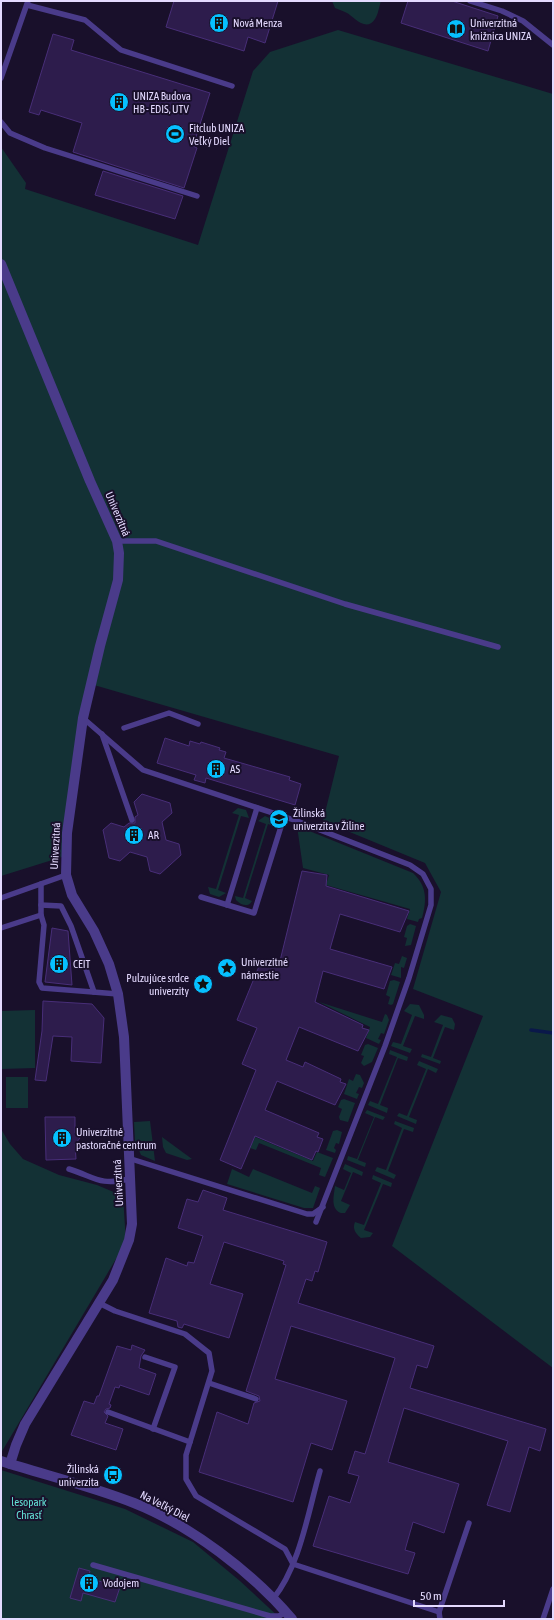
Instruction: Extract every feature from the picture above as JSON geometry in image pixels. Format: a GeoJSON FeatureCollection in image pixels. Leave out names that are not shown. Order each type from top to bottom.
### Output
{"type":"FeatureCollection","features":[{"type":"Feature","properties":{"kind":"street","name":"Univerzitná"},"geometry":{"type":"LineString","coordinates":[[1,264],[117,542],[119,552],[118,580],[100,646],[83,718],[67,833],[66,875],[72,895],[94,931],[109,964],[118,994],[124,1037],[132,1224],[129,1240],[112,1280],[25,1424],[6,1463]]}},
{"type":"Feature","properties":{"kind":"street","name":"Na Veľký Diel"},"geometry":{"type":"LineString","coordinates":[[6,1463],[121,1498],[163,1516],[204,1541],[273,1598],[289,1615]]}},
{"type":"Feature","properties":{"kind":"lane"},"geometry":{"type":"LineString","coordinates":[[470,1],[502,11],[523,21],[553,45]]}},
{"type":"Feature","properties":{"kind":"lane"},"geometry":{"type":"LineString","coordinates":[[1,78],[28,3],[86,20],[121,50],[232,86]]}},
{"type":"Feature","properties":{"kind":"lane"},"geometry":{"type":"LineString","coordinates":[[1,122],[10,133],[45,148],[197,196]]}},
{"type":"Feature","properties":{"kind":"lane"},"geometry":{"type":"LineString","coordinates":[[117,542],[156,541],[345,604],[498,647]]}},
{"type":"Feature","properties":{"kind":"lane"},"geometry":{"type":"LineString","coordinates":[[124,728],[169,713],[198,724]]}},
{"type":"Feature","properties":{"kind":"lane"},"geometry":{"type":"LineString","coordinates":[[83,718],[143,770],[284,817],[410,865],[423,874],[431,889],[431,905],[404,993],[316,1222]]}},
{"type":"Feature","properties":{"kind":"lane"},"geometry":{"type":"LineString","coordinates":[[102,734],[132,820]]}},
{"type":"Feature","properties":{"kind":"lane"},"geometry":{"type":"LineString","coordinates":[[227,905],[257,808]]}},
{"type":"Feature","properties":{"kind":"lane"},"geometry":{"type":"LineString","coordinates":[[201,897],[254,913],[284,817]]}},
{"type":"Feature","properties":{"kind":"lane"},"geometry":{"type":"LineString","coordinates":[[1,898],[66,875]]}},
{"type":"Feature","properties":{"kind":"lane"},"geometry":{"type":"LineString","coordinates":[[40,884],[44,925],[39,982],[42,988],[118,994]]}},
{"type":"Feature","properties":{"kind":"lane"},"geometry":{"type":"LineString","coordinates":[[41,905],[61,906],[71,926],[94,992]]}},
{"type":"Feature","properties":{"kind":"lane"},"geometry":{"type":"LineString","coordinates":[[1,928],[42,915]]}},
{"type":"Feature","properties":{"kind":"lane"},"geometry":{"type":"LineString","coordinates":[[128,1158],[307,1214],[313,1214],[323,1207]]}},
{"type":"Feature","properties":{"kind":"lane"},"geometry":{"type":"LineString","coordinates":[[68,1169],[85,1174],[100,1182],[114,1183],[129,1179]]}},
{"type":"Feature","properties":{"kind":"lane"},"geometry":{"type":"LineString","coordinates":[[99,1303],[115,1311],[185,1334],[209,1353],[212,1371],[186,1455],[186,1479],[196,1496],[285,1549],[293,1564],[439,1612]]}},
{"type":"Feature","properties":{"kind":"lane"},"geometry":{"type":"LineString","coordinates":[[145,1356],[174,1367],[153,1429]]}},
{"type":"Feature","properties":{"kind":"lane"},"geometry":{"type":"LineString","coordinates":[[209,1383],[256,1399]]}},
{"type":"Feature","properties":{"kind":"lane"},"geometry":{"type":"LineString","coordinates":[[108,1412],[190,1442]]}},
{"type":"Feature","properties":{"kind":"lane"},"geometry":{"type":"LineString","coordinates":[[273,1598],[282,1587],[293,1564],[320,1471]]}},
{"type":"Feature","properties":{"kind":"lane"},"geometry":{"type":"LineString","coordinates":[[440,1619],[439,1612],[469,1523]]}},
{"type":"Feature","properties":{"kind":"lane"},"geometry":{"type":"LineString","coordinates":[[93,1565],[270,1616],[289,1615]]}},
{"type":"Feature","properties":{"kind":"lane"},"geometry":{"type":"LineString","coordinates":[[543,1619],[553,1589]]}},
{"type":"Feature","properties":{"kind":"green space"},"geometry":{"type":"Polygon","coordinates":[[[332,1],[381,1],[376,17],[371,23],[364,24],[346,12],[335,8],[332,1]]]}},
{"type":"Feature","properties":{"kind":"green space"},"geometry":{"type":"Polygon","coordinates":[[[338,30],[553,94],[553,1368],[392,1246],[483,1016],[413,989],[441,892],[425,863],[323,821],[339,756],[94,685],[73,781],[62,857],[1,876],[1,147],[26,183],[25,189],[198,245],[253,71],[270,52],[338,30]]]}},
{"type":"Feature","properties":{"kind":"green space"},"geometry":{"type":"Polygon","coordinates":[[[238,808],[246,810],[249,818],[241,816],[218,890],[226,893],[219,897],[210,894],[208,887],[216,889],[239,815],[232,813],[238,808]]]}},
{"type":"Feature","properties":{"kind":"green space"},"geometry":{"type":"Polygon","coordinates":[[[265,816],[274,820],[276,827],[268,824],[245,898],[252,901],[249,904],[244,905],[236,900],[235,896],[243,898],[266,824],[258,821],[265,816]]]}},
{"type":"Feature","properties":{"kind":"green space"},"geometry":{"type":"Polygon","coordinates":[[[297,826],[413,873],[421,883],[425,894],[425,905],[422,918],[419,919],[418,922],[407,919],[410,909],[326,885],[329,875],[303,868],[297,826]]]}},
{"type":"Feature","properties":{"kind":"green space"},"geometry":{"type":"Polygon","coordinates":[[[410,924],[416,926],[411,945],[405,946],[407,938],[404,937],[407,926],[410,924]]]}},
{"type":"Feature","properties":{"kind":"green space"},"geometry":{"type":"Polygon","coordinates":[[[402,956],[407,958],[404,968],[401,967],[401,978],[391,975],[395,963],[399,964],[402,956]]]}},
{"type":"Feature","properties":{"kind":"green space"},"geometry":{"type":"Polygon","coordinates":[[[394,980],[400,982],[393,1004],[391,1005],[388,1004],[390,997],[386,995],[390,981],[394,980]]]}},
{"type":"Feature","properties":{"kind":"green space"},"geometry":{"type":"Polygon","coordinates":[[[319,1002],[382,1022],[385,1014],[387,1015],[389,1020],[384,1034],[381,1033],[378,1039],[381,1040],[379,1044],[366,1038],[370,1027],[319,1002]]]}},
{"type":"Feature","properties":{"kind":"green space"},"geometry":{"type":"Polygon","coordinates":[[[410,1004],[419,1005],[424,1015],[424,1019],[415,1016],[403,1046],[412,1049],[410,1053],[391,1046],[393,1042],[401,1044],[412,1015],[404,1011],[410,1004]]]}},
{"type":"Feature","properties":{"kind":"green space"},"geometry":{"type":"Polygon","coordinates":[[[35,1010],[35,1068],[1,1069],[1,1011],[35,1010]]]}},
{"type":"Feature","properties":{"kind":"green space"},"geometry":{"type":"Polygon","coordinates":[[[441,1015],[452,1018],[455,1024],[454,1030],[445,1027],[433,1058],[441,1061],[440,1064],[421,1057],[422,1054],[431,1057],[443,1025],[434,1022],[441,1015]]]}},
{"type":"Feature","properties":{"kind":"green space"},"geometry":{"type":"Polygon","coordinates":[[[368,1044],[378,1048],[372,1062],[364,1066],[361,1063],[364,1056],[361,1055],[365,1045],[368,1044]]]}},
{"type":"Feature","properties":{"kind":"green space"},"geometry":{"type":"Polygon","coordinates":[[[390,1050],[408,1057],[407,1061],[398,1058],[380,1105],[388,1108],[387,1113],[368,1105],[370,1101],[378,1104],[397,1057],[389,1054],[390,1050]]]}},
{"type":"Feature","properties":{"kind":"green space"},"geometry":{"type":"Polygon","coordinates":[[[419,1061],[438,1069],[436,1073],[428,1069],[409,1117],[417,1120],[416,1124],[397,1116],[399,1113],[407,1116],[426,1069],[417,1065],[419,1061]]]}},
{"type":"Feature","properties":{"kind":"green space"},"geometry":{"type":"Polygon","coordinates":[[[356,1074],[360,1075],[364,1083],[362,1088],[359,1087],[356,1093],[359,1094],[357,1099],[344,1094],[349,1079],[353,1081],[356,1074]]]}},
{"type":"Feature","properties":{"kind":"green space"},"geometry":{"type":"Polygon","coordinates":[[[6,1077],[28,1077],[28,1108],[6,1108],[6,1077]]]}},
{"type":"Feature","properties":{"kind":"green space"},"geometry":{"type":"Polygon","coordinates":[[[344,1099],[355,1103],[348,1122],[340,1120],[339,1117],[342,1109],[338,1107],[341,1100],[344,1099]]]}},
{"type":"Feature","properties":{"kind":"green space"},"geometry":{"type":"Polygon","coordinates":[[[367,1110],[385,1117],[383,1120],[375,1117],[358,1160],[366,1163],[365,1167],[347,1160],[348,1156],[357,1159],[374,1117],[365,1113],[367,1110]]]}},
{"type":"Feature","properties":{"kind":"green space"},"geometry":{"type":"Polygon","coordinates":[[[150,1121],[155,1161],[141,1155],[135,1141],[134,1122],[150,1121]]]}},
{"type":"Feature","properties":{"kind":"green space"},"geometry":{"type":"Polygon","coordinates":[[[395,1121],[414,1128],[413,1132],[404,1129],[388,1171],[396,1175],[394,1179],[375,1171],[377,1167],[386,1170],[402,1128],[394,1124],[395,1121]]]}},
{"type":"Feature","properties":{"kind":"green space"},"geometry":{"type":"Polygon","coordinates":[[[1,1129],[10,1144],[23,1159],[59,1175],[97,1185],[123,1196],[126,1242],[1,1453],[1,1129]]]}},
{"type":"Feature","properties":{"kind":"green space"},"geometry":{"type":"Polygon","coordinates":[[[337,1130],[342,1132],[339,1144],[336,1143],[334,1148],[336,1150],[335,1153],[326,1150],[333,1131],[337,1130]]]}},
{"type":"Feature","properties":{"kind":"green space"},"geometry":{"type":"Polygon","coordinates":[[[162,1137],[192,1159],[187,1160],[166,1153],[163,1147],[162,1137]]]}},
{"type":"Feature","properties":{"kind":"green space"},"geometry":{"type":"Polygon","coordinates":[[[255,1137],[313,1161],[317,1152],[333,1158],[325,1177],[319,1175],[321,1168],[259,1143],[256,1150],[250,1148],[255,1137]]]}},
{"type":"Feature","properties":{"kind":"green space"},"geometry":{"type":"Polygon","coordinates":[[[345,1164],[363,1172],[362,1176],[353,1172],[341,1201],[350,1205],[345,1213],[341,1213],[335,1208],[334,1197],[335,1186],[344,1190],[351,1173],[343,1169],[345,1164]]]}},
{"type":"Feature","properties":{"kind":"green space"},"geometry":{"type":"Polygon","coordinates":[[[232,1169],[249,1177],[253,1169],[312,1193],[315,1186],[320,1188],[313,1208],[304,1208],[227,1184],[232,1169]]]}},
{"type":"Feature","properties":{"kind":"green space"},"geometry":{"type":"Polygon","coordinates":[[[373,1175],[392,1183],[391,1187],[383,1184],[364,1230],[373,1233],[370,1237],[361,1238],[355,1231],[355,1222],[364,1225],[381,1183],[372,1179],[373,1175]]]}},
{"type":"Feature","properties":{"kind":"green space","name":"lesopark Chrasť"},"geometry":{"type":"Polygon","coordinates":[[[1,1470],[125,1509],[193,1542],[240,1581],[281,1619],[1,1619],[1,1470]]]}},
{"type":"Feature","properties":{"kind":"building","name":"Nová Menza"},"geometry":{"type":"Polygon","coordinates":[[[174,1],[278,1],[265,43],[248,37],[244,51],[166,27],[174,1]]]}},
{"type":"Feature","properties":{"kind":"building","name":"Univerzitná knižnica UNIZA"},"geometry":{"type":"Polygon","coordinates":[[[408,1],[452,1],[498,16],[488,51],[401,23],[408,1]]]}},
{"type":"Feature","properties":{"kind":"building","name":"UNIZA Budova HB - EDIS, UTV"},"geometry":{"type":"Polygon","coordinates":[[[53,34],[74,40],[71,50],[210,93],[193,146],[197,148],[184,188],[73,152],[82,123],[41,110],[39,115],[29,112],[53,34]]]}},
{"type":"Feature","properties":{"kind":"building"},"geometry":{"type":"Polygon","coordinates":[[[103,171],[183,196],[175,219],[95,195],[103,171]]]}},
{"type":"Feature","properties":{"kind":"building","name":"AS"},"geometry":{"type":"Polygon","coordinates":[[[165,738],[189,746],[190,741],[200,744],[201,742],[220,748],[219,750],[226,752],[224,758],[290,777],[289,780],[301,784],[295,805],[206,778],[205,783],[194,780],[196,775],[157,763],[165,738]]]}},
{"type":"Feature","properties":{"kind":"building","name":"AR"},"geometry":{"type":"Polygon","coordinates":[[[142,794],[170,803],[172,813],[162,822],[166,840],[179,844],[181,855],[160,874],[150,871],[147,857],[130,852],[120,861],[109,858],[103,830],[111,823],[124,827],[129,823],[135,823],[135,817],[138,815],[134,802],[142,794]]]}},
{"type":"Feature","properties":{"kind":"building"},"geometry":{"type":"Polygon","coordinates":[[[302,871],[327,875],[326,886],[409,911],[400,932],[340,914],[330,949],[392,967],[384,989],[323,971],[315,1002],[363,1025],[362,1028],[369,1030],[358,1051],[299,1027],[286,1060],[303,1067],[305,1062],[341,1079],[340,1082],[346,1084],[335,1105],[277,1081],[265,1110],[319,1133],[317,1137],[323,1139],[318,1152],[316,1151],[312,1160],[255,1136],[241,1169],[220,1160],[256,1070],[242,1064],[257,1028],[237,1020],[262,959],[279,965],[302,871]]]}},
{"type":"Feature","properties":{"kind":"building","name":"CEIT"},"geometry":{"type":"Polygon","coordinates":[[[52,928],[68,931],[72,985],[45,982],[52,928]]]}},
{"type":"Feature","properties":{"kind":"building"},"geometry":{"type":"Polygon","coordinates":[[[43,1001],[92,1004],[104,1018],[101,1063],[71,1061],[72,1037],[53,1036],[46,1081],[35,1080],[42,1031],[43,1001]]]}},
{"type":"Feature","properties":{"kind":"building","name":"Univerzitné pastoračné centrum"},"geometry":{"type":"Polygon","coordinates":[[[45,1117],[75,1117],[75,1133],[80,1138],[75,1144],[76,1159],[46,1160],[45,1117]]]}},
{"type":"Feature","properties":{"kind":"building"},"geometry":{"type":"Polygon","coordinates":[[[203,1190],[227,1198],[223,1210],[327,1242],[318,1272],[315,1271],[312,1281],[306,1279],[298,1303],[434,1346],[427,1368],[417,1365],[410,1388],[546,1429],[540,1451],[529,1447],[510,1512],[487,1505],[508,1441],[404,1408],[388,1462],[459,1484],[444,1533],[413,1522],[405,1550],[415,1553],[408,1574],[313,1546],[329,1496],[350,1503],[359,1476],[348,1473],[355,1451],[365,1454],[395,1358],[291,1326],[275,1379],[347,1401],[332,1450],[311,1443],[293,1502],[199,1472],[217,1412],[248,1424],[254,1403],[260,1401],[259,1396],[246,1391],[286,1265],[283,1264],[284,1261],[224,1242],[210,1284],[243,1294],[229,1338],[184,1324],[182,1328],[178,1327],[177,1321],[149,1313],[166,1258],[187,1266],[188,1262],[194,1263],[203,1236],[178,1228],[187,1199],[198,1202],[203,1190]]]}},
{"type":"Feature","properties":{"kind":"building"},"geometry":{"type":"Polygon","coordinates":[[[132,1345],[145,1350],[141,1356],[139,1368],[156,1374],[149,1395],[120,1385],[119,1388],[115,1387],[109,1404],[111,1405],[110,1408],[106,1409],[104,1412],[108,1416],[105,1423],[123,1429],[116,1450],[71,1435],[84,1401],[94,1404],[97,1396],[99,1396],[117,1346],[131,1350],[132,1345]]]}},
{"type":"Feature","properties":{"kind":"building","name":"Vodojem"},"geometry":{"type":"Polygon","coordinates":[[[79,1568],[90,1571],[88,1578],[120,1587],[115,1602],[83,1593],[81,1601],[70,1598],[79,1568]]]}},
{"type":"Feature","properties":{"kind":"waterway"},"geometry":{"type":"LineString","coordinates":[[531,1030],[553,1033]]}},
{"type":"Feature","properties":{"kind":"place","name":"Nová Menza"},"geometry":{"type":"Point","coordinates":[219,23]}},
{"type":"Feature","properties":{"kind":"place","name":"Univerzitná knižnica UNIZA"},"geometry":{"type":"Point","coordinates":[456,29]}},
{"type":"Feature","properties":{"kind":"place","name":"UNIZA Budova HB - EDIS, UTV"},"geometry":{"type":"Point","coordinates":[119,102]}},
{"type":"Feature","properties":{"kind":"place","name":"Fitclub UNIZA Veľký Diel"},"geometry":{"type":"Point","coordinates":[175,134]}},
{"type":"Feature","properties":{"kind":"place","name":"AS"},"geometry":{"type":"Point","coordinates":[216,769]}},
{"type":"Feature","properties":{"kind":"place","name":"Žilinská univerzita v Žiline"},"geometry":{"type":"Point","coordinates":[279,819]}},
{"type":"Feature","properties":{"kind":"place","name":"AR"},"geometry":{"type":"Point","coordinates":[134,835]}},
{"type":"Feature","properties":{"kind":"place","name":"CEIT"},"geometry":{"type":"Point","coordinates":[59,964]}},
{"type":"Feature","properties":{"kind":"place","name":"Univerzitné námestie"},"geometry":{"type":"Point","coordinates":[227,968]}},
{"type":"Feature","properties":{"kind":"place","name":"Pulzujúce srdce univerzity"},"geometry":{"type":"Point","coordinates":[203,984]}},
{"type":"Feature","properties":{"kind":"place","name":"Univerzitné pastoračné centrum"},"geometry":{"type":"Point","coordinates":[62,1138]}},
{"type":"Feature","properties":{"kind":"place","name":"Žilinská univerzita"},"geometry":{"type":"Point","coordinates":[113,1475]}},
{"type":"Feature","properties":{"kind":"place","name":"Vodojem"},"geometry":{"type":"Point","coordinates":[89,1583]}}]}
